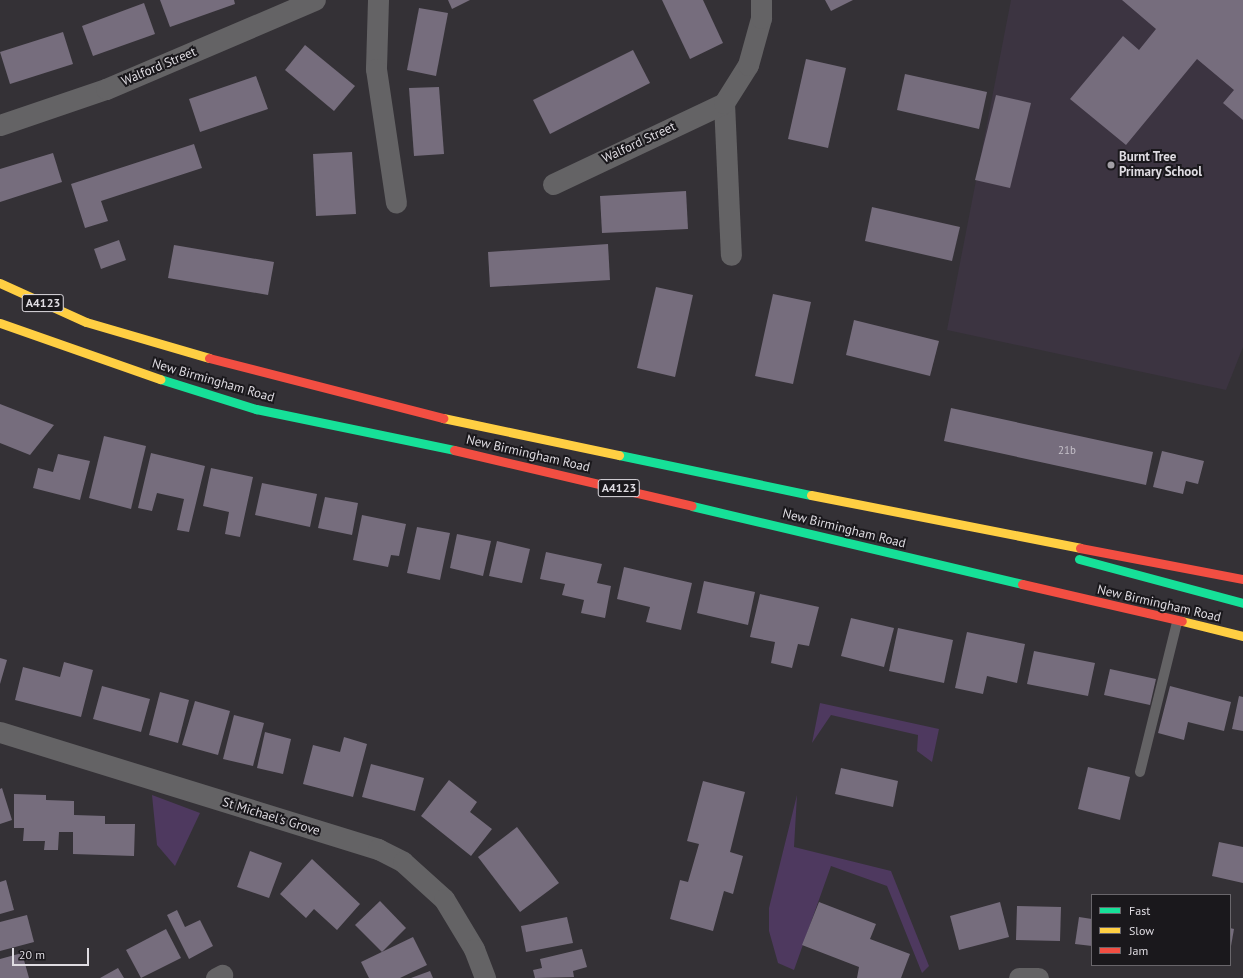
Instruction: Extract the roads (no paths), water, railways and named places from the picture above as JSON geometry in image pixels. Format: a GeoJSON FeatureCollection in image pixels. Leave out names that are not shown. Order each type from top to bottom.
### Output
{"type":"FeatureCollection","features":[{"type":"Feature","properties":{"kind":"highway","name":"New Birmingham Road"},"geometry":{"type":"LineString","coordinates":[[0,283],[86,322],[262,378],[624,458],[935,521],[1243,579]]}},
{"type":"Feature","properties":{"kind":"highway","name":"New Birmingham Road"},"geometry":{"type":"LineString","coordinates":[[0,323],[98,360],[256,409],[493,459],[1177,622],[1243,636]]}},
{"type":"Feature","properties":{"kind":"highway"},"geometry":{"type":"LineString","coordinates":[[256,409],[258,395]]}},
{"type":"Feature","properties":{"kind":"highway"},"geometry":{"type":"LineString","coordinates":[[935,521],[1243,603]]}},
{"type":"Feature","properties":{"kind":"street","name":"Walford Street"},"geometry":{"type":"LineString","coordinates":[[0,125],[106,89],[315,0]]}},
{"type":"Feature","properties":{"kind":"street"},"geometry":{"type":"LineString","coordinates":[[378,0],[376,69],[396,203]]}},
{"type":"Feature","properties":{"kind":"street"},"geometry":{"type":"LineString","coordinates":[[731,255],[724,103],[748,65],[761,18],[761,0]]}},
{"type":"Feature","properties":{"kind":"street","name":"Walford Street"},"geometry":{"type":"LineString","coordinates":[[553,184],[724,103]]}},
{"type":"Feature","properties":{"kind":"street","name":"St Michael's Grove"},"geometry":{"type":"LineString","coordinates":[[0,732],[378,849],[403,862],[444,899],[474,949],[485,978]]}},
{"type":"Feature","properties":{"kind":"street"},"geometry":{"type":"LineString","coordinates":[[1019,978],[1038,978]]}},
{"type":"Feature","properties":{"kind":"lane"},"geometry":{"type":"LineString","coordinates":[[1140,772],[1177,622]]}},
{"type":"Feature","properties":{"kind":"place","name":"Burnt Tree Primary School"},"geometry":{"type":"Point","coordinates":[1111,165]}}]}
